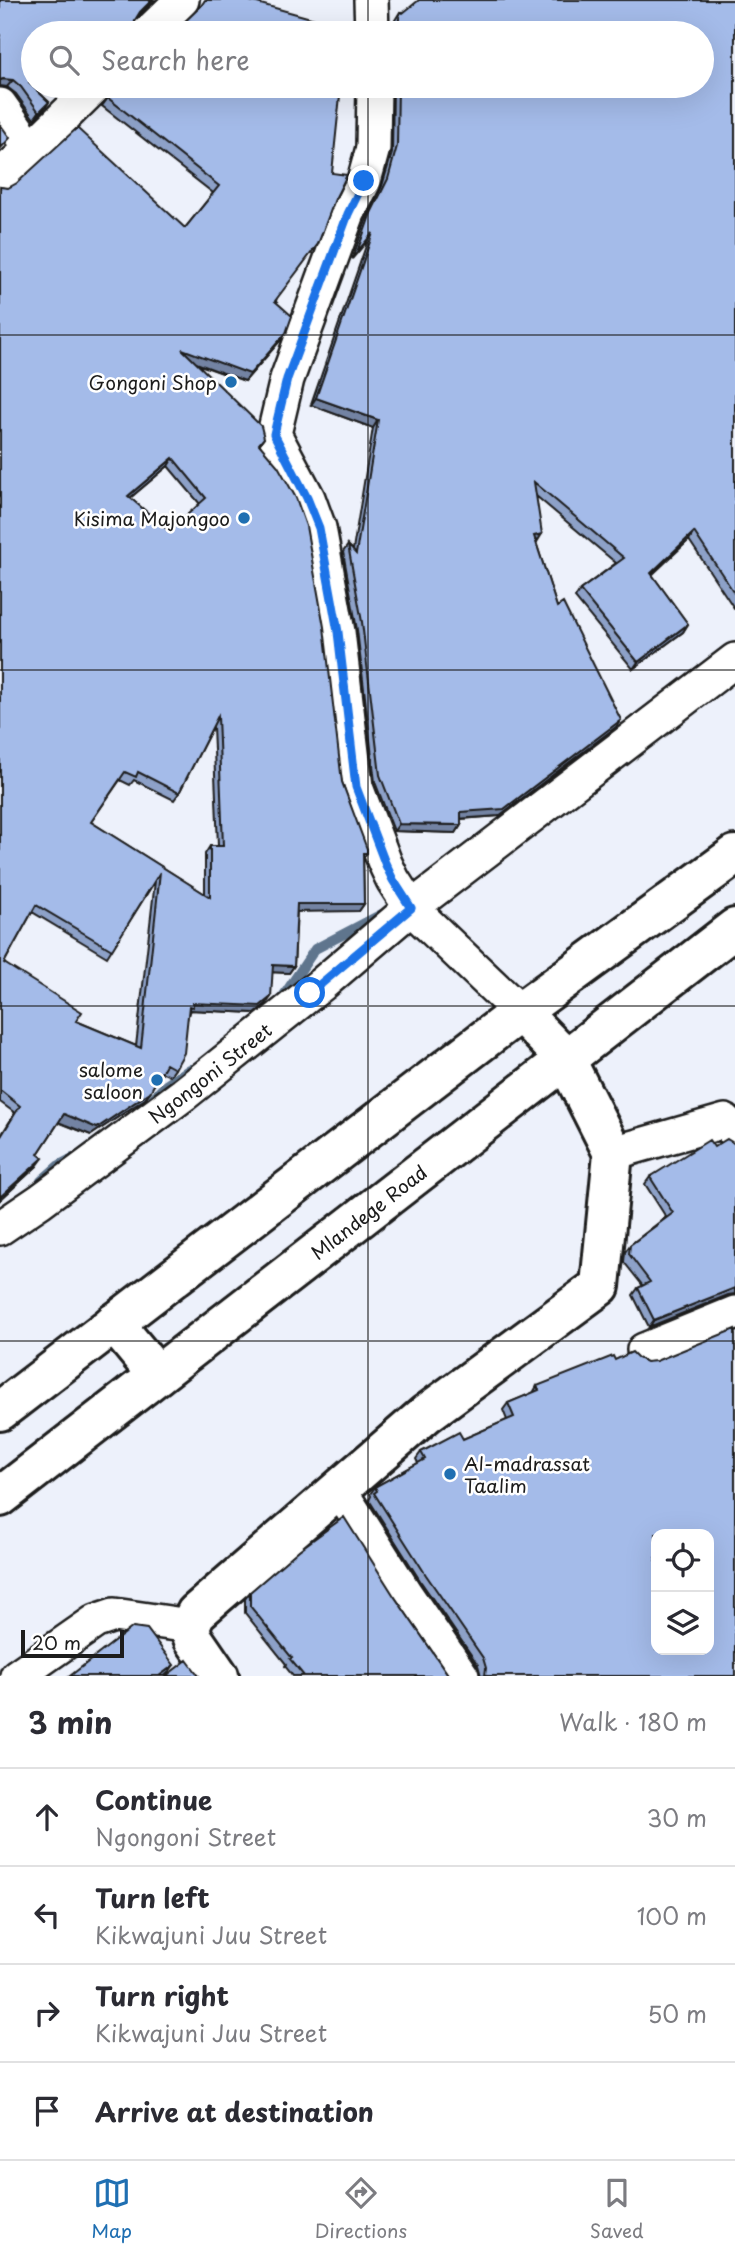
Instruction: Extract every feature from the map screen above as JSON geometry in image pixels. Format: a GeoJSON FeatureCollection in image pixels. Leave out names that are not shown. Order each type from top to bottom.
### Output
{"type":"FeatureCollection","features":[{"type":"Feature","properties":{"kind":"main road"},"geometry":{"type":"LineString","coordinates":[[0,1411],[520,1012],[735,855]]}},
{"type":"Feature","properties":{"kind":"main road","name":"Mlandege Road"},"geometry":{"type":"LineString","coordinates":[[0,1497],[735,928]]}},
{"type":"Feature","properties":{"kind":"main road"},"geometry":{"type":"LineString","coordinates":[[219,1676],[193,1638],[190,1626],[196,1613],[426,1414],[600,1286],[613,1153],[565,1058],[520,1012]]}},
{"type":"Feature","properties":{"kind":"main road"},"geometry":{"type":"LineString","coordinates":[[114,1324],[156,1375]]}},
{"type":"Feature","properties":{"kind":"street"},"geometry":{"type":"LineString","coordinates":[[159,21],[182,0]]}},
{"type":"Feature","properties":{"kind":"street"},"geometry":{"type":"LineString","coordinates":[[371,0],[372,21]]}},
{"type":"Feature","properties":{"kind":"street"},"geometry":{"type":"LineString","coordinates":[[0,176],[83,98]]}},
{"type":"Feature","properties":{"kind":"street"},"geometry":{"type":"LineString","coordinates":[[374,98],[373,148],[364,181],[348,214],[287,379],[274,434],[307,498],[319,528],[338,632],[356,787],[389,872],[411,908],[520,1012]]}},
{"type":"Feature","properties":{"kind":"street"},"geometry":{"type":"LineString","coordinates":[[0,105],[31,149]]}},
{"type":"Feature","properties":{"kind":"street","name":"Ngongoni Street"},"geometry":{"type":"LineString","coordinates":[[0,1228],[184,1094],[322,984],[411,908],[735,660]]}},
{"type":"Feature","properties":{"kind":"street"},"geometry":{"type":"LineString","coordinates":[[613,1153],[732,1123]]}},
{"type":"Feature","properties":{"kind":"street"},"geometry":{"type":"LineString","coordinates":[[644,1350],[735,1313]]}},
{"type":"Feature","properties":{"kind":"street"},"geometry":{"type":"LineString","coordinates":[[339,1489],[462,1676]]}},
{"type":"Feature","properties":{"kind":"street"},"geometry":{"type":"LineString","coordinates":[[17,1676],[96,1621],[114,1615],[190,1626]]}},
{"type":"Feature","properties":{"kind":"building"},"geometry":{"type":"Polygon","coordinates":[[[0,0],[152,0],[135,21],[21,21],[21,87],[13,80],[0,80],[0,0]]]}},
{"type":"Feature","properties":{"kind":"building"},"geometry":{"type":"Polygon","coordinates":[[[205,0],[246,0],[322,21],[185,21],[205,0]]]}},
{"type":"Feature","properties":{"kind":"building"},"geometry":{"type":"Polygon","coordinates":[[[419,0],[735,0],[735,594],[694,532],[651,573],[688,624],[638,662],[580,590],[624,558],[534,482],[542,534],[534,536],[557,607],[563,603],[621,720],[504,809],[461,812],[461,825],[399,824],[380,775],[362,622],[348,545],[356,554],[378,420],[316,398],[373,233],[357,252],[371,213],[388,179],[397,146],[398,98],[714,98],[714,21],[399,21],[400,12],[403,13],[419,0]]]}},
{"type":"Feature","properties":{"kind":"building"},"geometry":{"type":"Polygon","coordinates":[[[29,98],[45,98],[49,102],[39,112],[29,98]]]}},
{"type":"Feature","properties":{"kind":"building"},"geometry":{"type":"Polygon","coordinates":[[[108,98],[340,98],[332,173],[347,175],[318,244],[275,301],[292,316],[286,333],[250,374],[182,349],[261,426],[264,438],[259,444],[278,466],[296,498],[306,526],[324,627],[342,782],[367,849],[367,853],[363,853],[364,904],[297,904],[294,966],[273,965],[271,997],[260,1006],[193,1003],[193,1007],[189,1006],[184,1053],[175,1069],[166,1064],[150,1092],[97,1128],[64,1114],[38,1154],[43,1158],[0,1197],[0,1138],[20,1106],[0,1090],[0,187],[8,188],[17,183],[77,128],[185,228],[219,186],[108,98]],[[173,458],[128,496],[169,531],[206,498],[173,458]],[[218,716],[179,793],[138,772],[136,777],[125,772],[91,822],[210,897],[210,846],[223,846],[218,716]],[[160,872],[112,950],[36,905],[4,963],[82,1012],[76,1021],[141,1048],[160,872]]]}},
{"type":"Feature","properties":{"kind":"building"},"geometry":{"type":"Polygon","coordinates":[[[0,124],[10,138],[0,149],[0,124]]]}},
{"type":"Feature","properties":{"kind":"building"},"geometry":{"type":"Polygon","coordinates":[[[727,1139],[735,1144],[735,1288],[654,1320],[638,1288],[650,1282],[629,1254],[630,1245],[673,1213],[650,1177],[709,1140],[714,1147],[727,1139]]]}},
{"type":"Feature","properties":{"kind":"building"},"geometry":{"type":"Polygon","coordinates":[[[735,1329],[735,1676],[485,1676],[483,1658],[374,1493],[377,1491],[375,1487],[425,1459],[421,1452],[459,1432],[463,1439],[514,1417],[508,1403],[539,1390],[537,1386],[613,1356],[615,1360],[632,1352],[646,1362],[656,1361],[735,1329]]]}},
{"type":"Feature","properties":{"kind":"building"},"geometry":{"type":"Polygon","coordinates":[[[344,1517],[449,1676],[304,1676],[250,1606],[250,1592],[299,1550],[344,1517]]]}},
{"type":"Feature","properties":{"kind":"building"},"geometry":{"type":"Polygon","coordinates":[[[133,1627],[147,1629],[174,1665],[159,1676],[70,1676],[133,1627]]]}},
{"type":"Feature","properties":{"kind":"building"},"geometry":{"type":"Polygon","coordinates":[[[187,1660],[199,1676],[166,1676],[187,1660]]]}},
{"type":"Feature","properties":{"kind":"waterway"},"geometry":{"type":"LineString","coordinates":[[282,998],[315,949],[382,914]]}},
{"type":"Feature","properties":{"kind":"waterway"},"geometry":{"type":"LineString","coordinates":[[153,1098],[166,1085],[190,1069]]}},
{"type":"Feature","properties":{"kind":"waterway"},"geometry":{"type":"LineString","coordinates":[[41,1181],[58,1166],[73,1158]]}},
{"type":"Feature","properties":{"kind":"place","name":"Gongoni Shop"},"geometry":{"type":"Point","coordinates":[231,382]}},
{"type":"Feature","properties":{"kind":"place","name":"Kisima Majongoo"},"geometry":{"type":"Point","coordinates":[244,518]}},
{"type":"Feature","properties":{"kind":"place","name":"salome saloon"},"geometry":{"type":"Point","coordinates":[157,1080]}},
{"type":"Feature","properties":{"kind":"place","name":"Al-madrassat Taalim"},"geometry":{"type":"Point","coordinates":[450,1474]}},
{"type":"Feature","properties":{"kind":"route"},"geometry":{"type":"LineString","coordinates":[[310,993],[411,908],[385,863],[356,787],[338,632],[319,528],[307,498],[274,434],[287,379],[305,328],[348,214],[364,181]]}}]}
